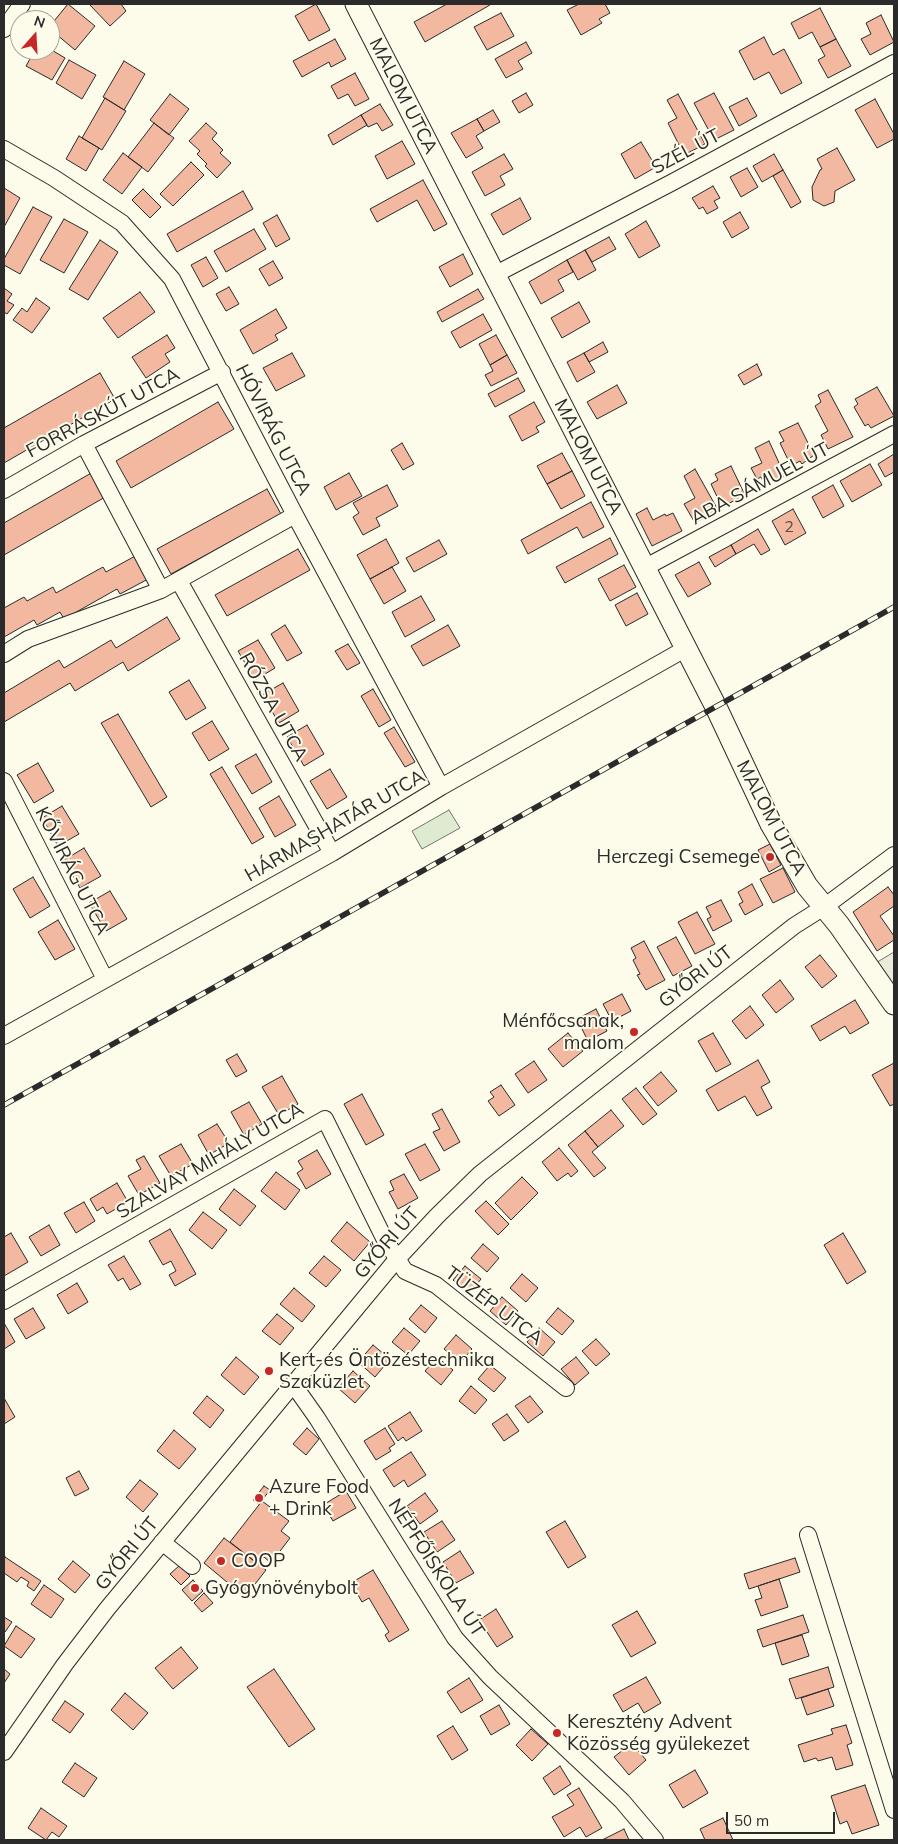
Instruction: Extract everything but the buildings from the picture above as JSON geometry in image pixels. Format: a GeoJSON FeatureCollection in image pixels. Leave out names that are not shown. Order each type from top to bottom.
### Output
{"type":"FeatureCollection","features":[{"type":"Feature","properties":{"kind":"main road","name":"MALOM UTCA"},"geometry":{"type":"LineString","coordinates":[[356,4],[716,707],[772,824],[807,886],[894,1004]]}},
{"type":"Feature","properties":{"kind":"street"},"geometry":{"type":"LineString","coordinates":[[4,29],[22,4]]}},
{"type":"Feature","properties":{"kind":"street","name":"SZÉL ÚT"},"geometry":{"type":"LineString","coordinates":[[494,275],[671,183],[894,63]]}},
{"type":"Feature","properties":{"kind":"street","name":"HÓVIRÁG UTCA"},"geometry":{"type":"LineString","coordinates":[[4,149],[54,178],[122,223],[172,279],[222,372],[294,515],[441,787]]}},
{"type":"Feature","properties":{"kind":"street","name":"FORRÁSKÚT UTCA"},"geometry":{"type":"LineString","coordinates":[[4,490],[84,444],[222,372]]}},
{"type":"Feature","properties":{"kind":"street","name":"ABA SÁMUEL ÚT"},"geometry":{"type":"LineString","coordinates":[[644,568],[894,434]]}},
{"type":"Feature","properties":{"kind":"street"},"geometry":{"type":"LineString","coordinates":[[84,444],[161,590]]}},
{"type":"Feature","properties":{"kind":"street"},"geometry":{"type":"LineString","coordinates":[[4,654],[28,639],[161,590],[294,515]]}},
{"type":"Feature","properties":{"kind":"street","name":"RÓZSA UTCA"},"geometry":{"type":"LineString","coordinates":[[179,581],[332,853]]}},
{"type":"Feature","properties":{"kind":"street","name":"HÁRMASHATÁR UTCA"},"geometry":{"type":"LineString","coordinates":[[4,1036],[332,853],[441,787],[685,649]]}},
{"type":"Feature","properties":{"kind":"street","name":"KŐVIRÁG UTCA"},"geometry":{"type":"LineString","coordinates":[[4,781],[105,979]]}},
{"type":"Feature","properties":{"kind":"street","name":"GYŐRI ÚT"},"geometry":{"type":"LineString","coordinates":[[4,1752],[65,1664],[162,1542],[397,1259],[437,1216],[480,1174],[794,926],[824,907],[894,855]]}},
{"type":"Feature","properties":{"kind":"street","name":"SZALVAY MIHÁLY UTCA"},"geometry":{"type":"LineString","coordinates":[[4,1301],[325,1119],[384,1238],[397,1259]]}},
{"type":"Feature","properties":{"kind":"street","name":"TÜZÉP UTCA"},"geometry":{"type":"LineString","coordinates":[[397,1259],[405,1271],[436,1284],[566,1388]]}},
{"type":"Feature","properties":{"kind":"street","name":"NÉPFŐISKOLA ÚT"},"geometry":{"type":"LineString","coordinates":[[293,1384],[317,1418],[455,1638],[490,1677],[622,1801],[655,1840]]}},
{"type":"Feature","properties":{"kind":"street"},"geometry":{"type":"LineString","coordinates":[[808,1535],[894,1810]]}},
{"type":"Feature","properties":{"kind":"street"},"geometry":{"type":"LineString","coordinates":[[162,1542],[192,1566]]}},
{"type":"Feature","properties":{"kind":"green space"},"geometry":{"type":"Polygon","coordinates":[[[449,810],[460,828],[422,849],[412,831],[449,810]]]}},
{"type":"Feature","properties":{"kind":"shaded area"},"geometry":{"type":"Polygon","coordinates":[[[894,952],[894,1004],[869,967],[894,952]]]}},
{"type":"Feature","properties":{"kind":"railway"},"geometry":{"type":"LineString","coordinates":[[4,1105],[894,607]]}},
{"type":"Feature","properties":{"kind":"place","name":"Herczegi Csemege"},"geometry":{"type":"Point","coordinates":[770,857]}},
{"type":"Feature","properties":{"kind":"place","name":"Ménfőcsanak, malom"},"geometry":{"type":"Point","coordinates":[634,1032]}},
{"type":"Feature","properties":{"kind":"place","name":"Kert-és Öntözéstechnika Szaküzlet"},"geometry":{"type":"Point","coordinates":[269,1371]}},
{"type":"Feature","properties":{"kind":"place","name":"Azure Food + Drink"},"geometry":{"type":"Point","coordinates":[259,1498]}},
{"type":"Feature","properties":{"kind":"place","name":"COOP"},"geometry":{"type":"Point","coordinates":[221,1561]}},
{"type":"Feature","properties":{"kind":"place","name":"Gyógynövénybolt"},"geometry":{"type":"Point","coordinates":[195,1588]}},
{"type":"Feature","properties":{"kind":"place","name":"Keresztény Advent Közösség gyülekezet"},"geometry":{"type":"Point","coordinates":[557,1733]}}]}
